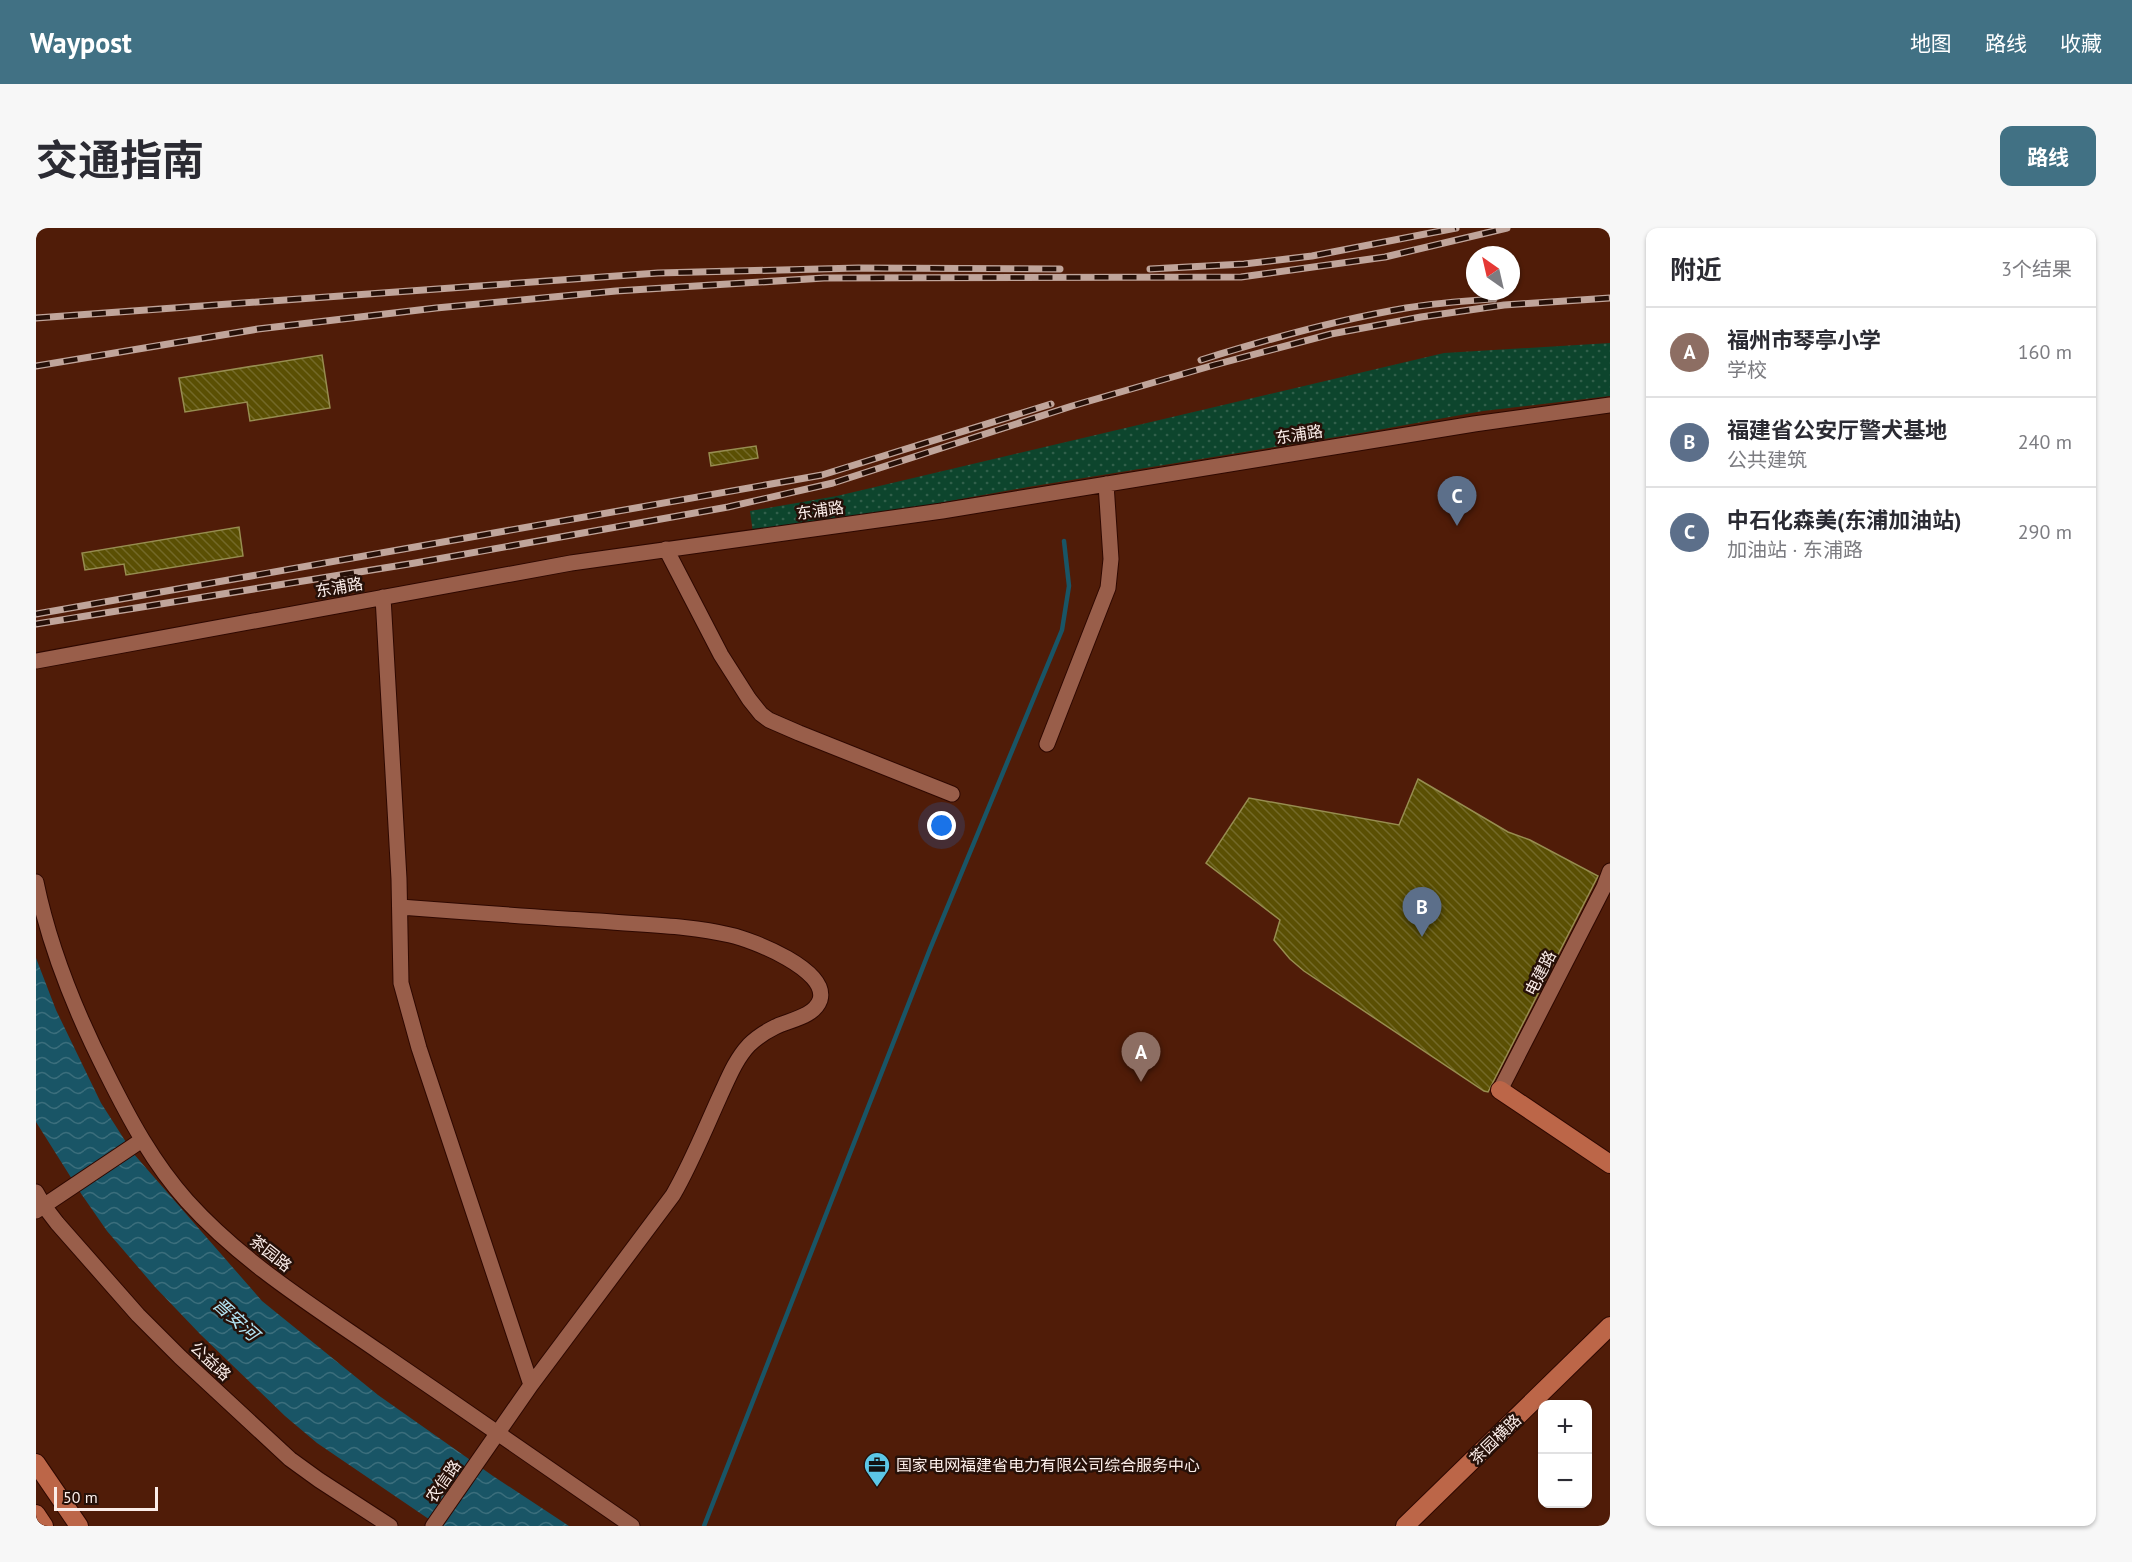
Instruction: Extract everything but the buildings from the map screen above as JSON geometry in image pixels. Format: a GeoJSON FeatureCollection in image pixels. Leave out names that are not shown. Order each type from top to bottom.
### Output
{"type":"FeatureCollection","features":[{"type":"Feature","properties":{"kind":"main road"},"geometry":{"type":"LineString","coordinates":[[1500,1090],[1610,1164]]}},
{"type":"Feature","properties":{"kind":"main road","name":"茶园横路"},"geometry":{"type":"LineString","coordinates":[[1405,1526],[1610,1326]]}},
{"type":"Feature","properties":{"kind":"main road"},"geometry":{"type":"LineString","coordinates":[[36,1463],[79,1526]]}},
{"type":"Feature","properties":{"kind":"main road"},"geometry":{"type":"LineString","coordinates":[[36,1514],[44,1526]]}},
{"type":"Feature","properties":{"kind":"street","name":"东浦路"},"geometry":{"type":"LineString","coordinates":[[36,661],[552,566],[922,514],[1474,424],[1610,405]]}},
{"type":"Feature","properties":{"kind":"street"},"geometry":{"type":"LineString","coordinates":[[1047,744],[1108,588],[1111,559],[1106,484]]}},
{"type":"Feature","properties":{"kind":"street"},"geometry":{"type":"LineString","coordinates":[[666,549],[721,655],[761,714],[799,733],[952,795]]}},
{"type":"Feature","properties":{"kind":"street"},"geometry":{"type":"LineString","coordinates":[[383,597],[400,907],[399,971],[409,1016],[531,1385]]}},
{"type":"Feature","properties":{"kind":"street","name":"电建路"},"geometry":{"type":"LineString","coordinates":[[1500,1090],[1607,889],[1610,871]]}},
{"type":"Feature","properties":{"kind":"street","name":"茶园路"},"geometry":{"type":"LineString","coordinates":[[36,882],[51,944],[68,989],[98,1055],[154,1160],[188,1201],[255,1266],[632,1526]]}},
{"type":"Feature","properties":{"kind":"street","name":"农信路"},"geometry":{"type":"LineString","coordinates":[[400,907],[679,927],[731,935],[747,939],[783,956],[811,976],[820,988],[816,1007],[768,1030],[742,1054],[673,1195],[531,1385],[433,1526]]}},
{"type":"Feature","properties":{"kind":"street"},"geometry":{"type":"LineString","coordinates":[[40,1208],[142,1140]]}},
{"type":"Feature","properties":{"kind":"street","name":"公益路"},"geometry":{"type":"LineString","coordinates":[[36,1192],[40,1208],[154,1333],[274,1446],[319,1480],[390,1526]]}},
{"type":"Feature","properties":{"kind":"green space"},"geometry":{"type":"Polygon","coordinates":[[[1610,343],[1610,396],[1483,411],[753,533],[750,511],[837,496],[1444,353],[1610,343]]]}},
{"type":"Feature","properties":{"kind":"water","name":"晋安河"},"geometry":{"type":"Polygon","coordinates":[[[36,958],[56,1010],[101,1103],[133,1153],[262,1301],[378,1395],[569,1526],[439,1526],[317,1443],[285,1416],[155,1287],[107,1231],[36,1122],[36,958]]]}},
{"type":"Feature","properties":{"kind":"waterway"},"geometry":{"type":"LineString","coordinates":[[704,1526],[930,949],[1062,630],[1069,586],[1064,541]]}},
{"type":"Feature","properties":{"kind":"railway"},"geometry":{"type":"LineString","coordinates":[[1150,269],[1244,264],[1312,256],[1456,228]]}},
{"type":"Feature","properties":{"kind":"railway"},"geometry":{"type":"LineString","coordinates":[[36,366],[258,329],[436,308],[616,291],[824,278],[1241,277],[1385,257],[1507,228]]}},
{"type":"Feature","properties":{"kind":"railway"},"geometry":{"type":"LineString","coordinates":[[36,318],[658,273],[858,268],[1060,269]]}},
{"type":"Feature","properties":{"kind":"railway"},"geometry":{"type":"LineString","coordinates":[[36,624],[415,563],[728,507],[833,483],[1072,406],[1331,334],[1421,317],[1504,305],[1610,298]]}},
{"type":"Feature","properties":{"kind":"railway"},"geometry":{"type":"LineString","coordinates":[[1201,360],[1354,318],[1428,305],[1478,300]]}},
{"type":"Feature","properties":{"kind":"railway"},"geometry":{"type":"LineString","coordinates":[[36,614],[822,475],[1051,404]]}},
{"type":"Feature","properties":{"kind":"place","name":"中石化森美(东浦加油站)"},"geometry":{"type":"Point","coordinates":[1457,526]}},
{"type":"Feature","properties":{"kind":"place","name":"福建省公安厅警犬基地"},"geometry":{"type":"Point","coordinates":[1422,937]}},
{"type":"Feature","properties":{"kind":"place","name":"福州市琴亭小学"},"geometry":{"type":"Point","coordinates":[1141,1082]}},
{"type":"Feature","properties":{"kind":"place","name":"国家电网福建省电力有限公司综合服务中心"},"geometry":{"type":"Point","coordinates":[877,1488]}}]}
